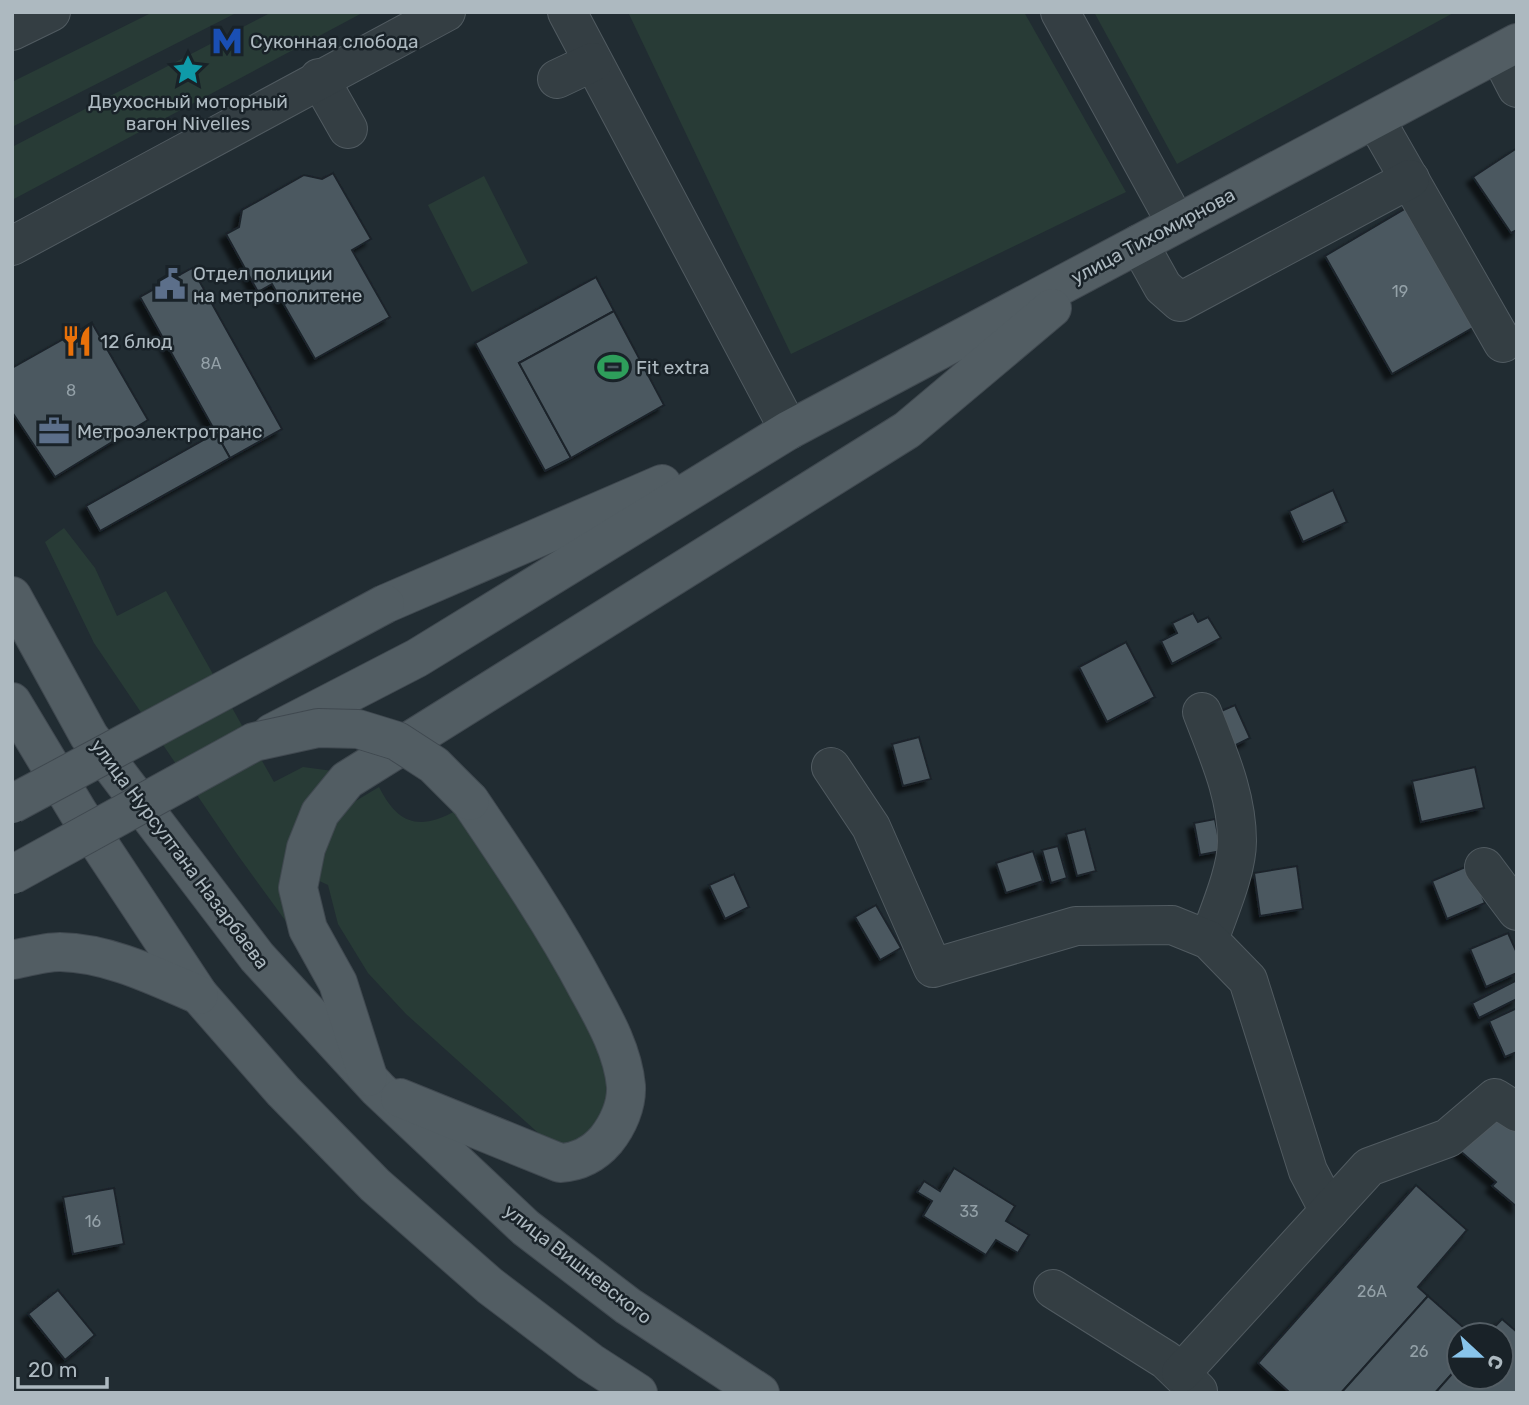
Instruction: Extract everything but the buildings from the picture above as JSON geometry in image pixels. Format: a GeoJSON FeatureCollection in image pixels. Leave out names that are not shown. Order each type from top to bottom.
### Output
{"type":"FeatureCollection","features":[{"type":"Feature","properties":{"kind":"main road","name":"улица Тихомирнова"},"geometry":{"type":"LineString","coordinates":[[789,430],[1508,48]]}},
{"type":"Feature","properties":{"kind":"main road"},"geometry":{"type":"LineString","coordinates":[[254,743],[318,729],[358,729],[397,741],[425,759],[434,765],[470,801],[559,935],[609,1028],[621,1060],[626,1087],[621,1115],[612,1133],[600,1147],[573,1162],[560,1163],[373,1083],[338,983],[308,929],[298,888],[306,848],[320,813],[347,780],[907,430],[1103,263]]}},
{"type":"Feature","properties":{"kind":"main road"},"geometry":{"type":"LineString","coordinates":[[12,804],[385,604],[789,430]]}},
{"type":"Feature","properties":{"kind":"main road"},"geometry":{"type":"LineString","coordinates":[[12,875],[417,657],[789,430]]}},
{"type":"Feature","properties":{"kind":"main road","name":"улица Нурсултана Назарбаева"},"geometry":{"type":"LineString","coordinates":[[12,596],[89,736],[257,957],[373,1083]]}},
{"type":"Feature","properties":{"kind":"main road"},"geometry":{"type":"LineString","coordinates":[[12,702],[78,812],[199,995],[284,1091],[375,1185],[490,1286],[590,1362],[638,1393]]}},
{"type":"Feature","properties":{"kind":"main road"},"geometry":{"type":"LineString","coordinates":[[12,960],[59,952],[98,957],[138,969],[199,995]]}},
{"type":"Feature","properties":{"kind":"main road","name":"улица Вишневского"},"geometry":{"type":"LineString","coordinates":[[373,1083],[526,1228],[628,1306],[760,1393]]}},
{"type":"Feature","properties":{"kind":"street"},"geometry":{"type":"LineString","coordinates":[[12,31],[51,12]]}},
{"type":"Feature","properties":{"kind":"street"},"geometry":{"type":"LineString","coordinates":[[12,246],[319,78],[446,12]]}},
{"type":"Feature","properties":{"kind":"street"},"geometry":{"type":"LineString","coordinates":[[567,12],[789,430]]}},
{"type":"Feature","properties":{"kind":"street"},"geometry":{"type":"LineString","coordinates":[[1060,12],[1176,223]]}},
{"type":"Feature","properties":{"kind":"street"},"geometry":{"type":"LineString","coordinates":[[1508,48],[1517,88]]}},
{"type":"Feature","properties":{"kind":"street"},"geometry":{"type":"LineString","coordinates":[[557,79],[593,62]]}},
{"type":"Feature","properties":{"kind":"street"},"geometry":{"type":"LineString","coordinates":[[319,78],[348,129]]}},
{"type":"Feature","properties":{"kind":"street"},"geometry":{"type":"LineString","coordinates":[[1375,119],[1503,343]]}},
{"type":"Feature","properties":{"kind":"street"},"geometry":{"type":"LineString","coordinates":[[1139,244],[1163,287],[1180,302],[1410,179]]}},
{"type":"Feature","properties":{"kind":"street"},"geometry":{"type":"LineString","coordinates":[[1202,712],[1231,789],[1237,842],[1232,870],[1209,940]]}},
{"type":"Feature","properties":{"kind":"street"},"geometry":{"type":"LineString","coordinates":[[831,767],[871,827],[933,968],[1076,926],[1172,925],[1209,940],[1248,980],[1308,1171],[1329,1211]]}},
{"type":"Feature","properties":{"kind":"street"},"geometry":{"type":"LineString","coordinates":[[1484,867],[1517,911]]}},
{"type":"Feature","properties":{"kind":"street"},"geometry":{"type":"LineString","coordinates":[[1054,1289],[1166,1360],[1190,1383],[1329,1211],[1369,1167],[1448,1138],[1494,1098],[1517,1112]]}},
{"type":"Feature","properties":{"kind":"green space"},"geometry":{"type":"Polygon","coordinates":[[[153,12],[238,12],[12,127],[12,82],[153,12]]]}},
{"type":"Feature","properties":{"kind":"green space"},"geometry":{"type":"Polygon","coordinates":[[[272,12],[364,12],[12,200],[12,147],[272,12]]]}},
{"type":"Feature","properties":{"kind":"green space"},"geometry":{"type":"Polygon","coordinates":[[[628,12],[1024,12],[1126,192],[791,354],[628,12]]]}},
{"type":"Feature","properties":{"kind":"green space"},"geometry":{"type":"Polygon","coordinates":[[[1094,12],[1455,12],[1177,164],[1094,12]]]}},
{"type":"Feature","properties":{"kind":"green space"},"geometry":{"type":"Polygon","coordinates":[[[484,176],[528,263],[472,292],[428,205],[484,176]]]}},
{"type":"Feature","properties":{"kind":"green space"},"geometry":{"type":"Polygon","coordinates":[[[64,528],[95,568],[117,616],[166,591],[274,782],[303,767],[348,773],[290,927],[237,854],[94,643],[45,542],[64,528]]]}},
{"type":"Feature","properties":{"kind":"green space"},"geometry":{"type":"Polygon","coordinates":[[[379,787],[394,810],[411,821],[432,821],[457,810],[551,955],[618,1079],[594,1139],[555,1148],[406,1014],[368,973],[338,924],[328,885],[313,878],[337,819],[354,802],[379,787]]]}},
{"type":"Feature","properties":{"kind":"place","name":"Суконная слобода"},"geometry":{"type":"Point","coordinates":[227,41]}},
{"type":"Feature","properties":{"kind":"place","name":"Двухосный моторный вагон Nivelles"},"geometry":{"type":"Point","coordinates":[188,70]}},
{"type":"Feature","properties":{"kind":"place","name":"Отдел полиции на метрополитене"},"geometry":{"type":"Point","coordinates":[170,284]}},
{"type":"Feature","properties":{"kind":"place","name":"12 блюд"},"geometry":{"type":"Point","coordinates":[77,341]}},
{"type":"Feature","properties":{"kind":"place","name":"Fit extra"},"geometry":{"type":"Point","coordinates":[613,367]}},
{"type":"Feature","properties":{"kind":"place","name":"Метроэлектротранс"},"geometry":{"type":"Point","coordinates":[54,431]}}]}
